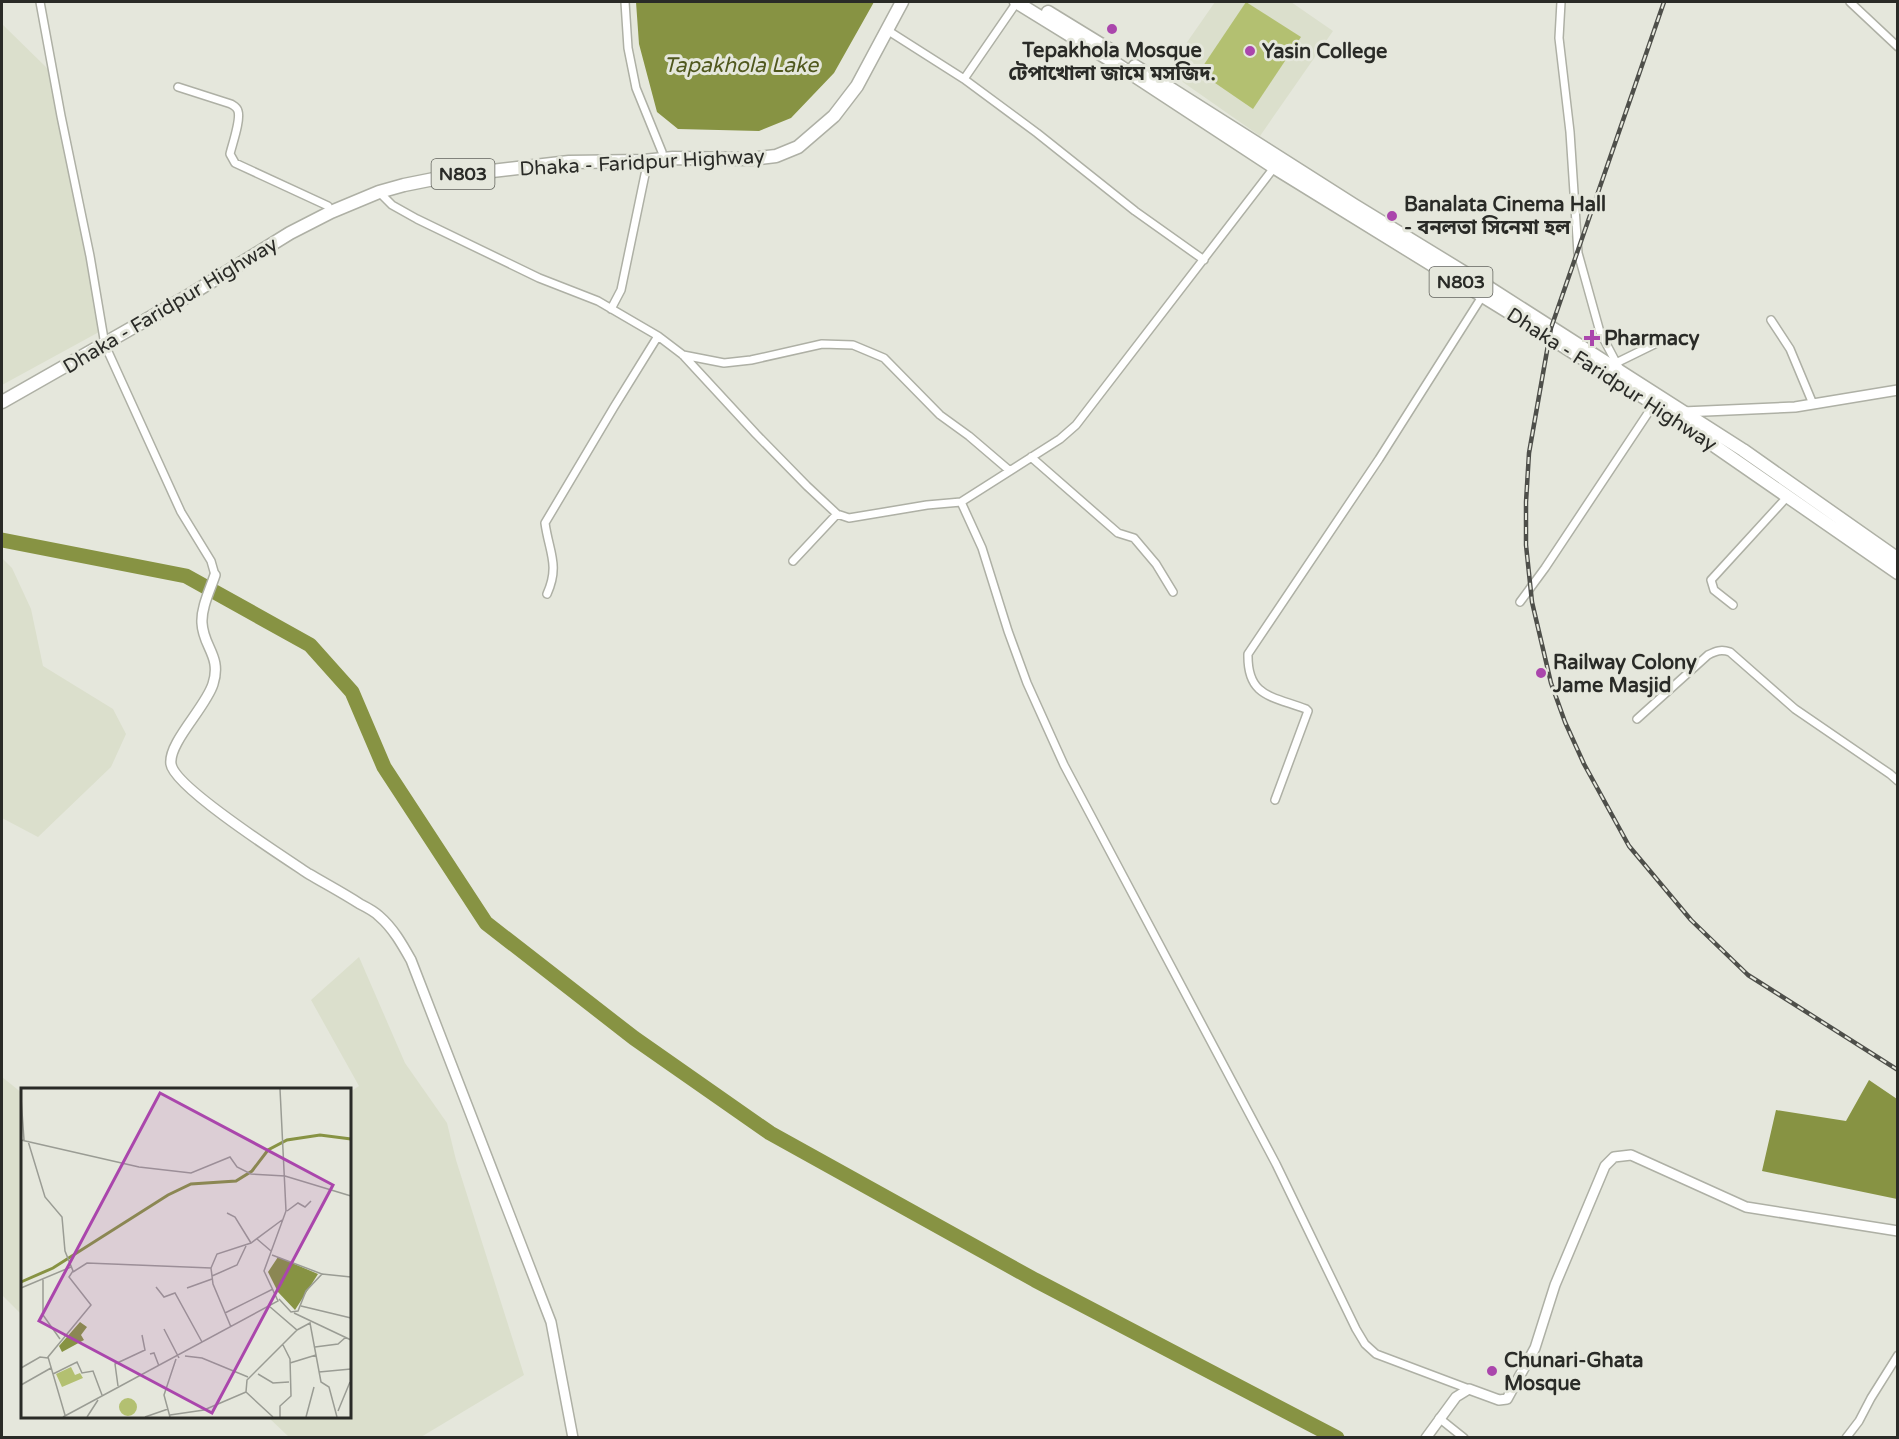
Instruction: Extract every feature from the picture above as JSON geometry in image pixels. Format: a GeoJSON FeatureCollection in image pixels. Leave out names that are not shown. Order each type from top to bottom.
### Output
{"type":"FeatureCollection","features":[{"type":"Feature","properties":{"kind":"highway","name":"Dhaka - Faridpur Highway"},"geometry":{"type":"LineString","coordinates":[[644,158],[662,152],[750,153],[774,149],[795,141],[832,113],[894,2]]}},
{"type":"Feature","properties":{"kind":"highway","name":"Dhaka - Faridpur Highway"},"geometry":{"type":"LineString","coordinates":[[2,402],[186,293],[286,227],[370,187],[448,169],[644,158],[750,159],[776,156],[798,147],[857,86],[902,2]]}},
{"type":"Feature","properties":{"kind":"highway","name":"Dhaka - Faridpur Highway"},"geometry":{"type":"LineString","coordinates":[[1017,2],[1117,59]]}},
{"type":"Feature","properties":{"kind":"highway","name":"Dhaka - Faridpur Highway"},"geometry":{"type":"LineString","coordinates":[[1032,2],[1277,163],[1619,368],[1787,497],[1809,504],[1898,559]]}},
{"type":"Feature","properties":{"kind":"highway","name":"Dhaka - Faridpur Highway"},"geometry":{"type":"LineString","coordinates":[[242,258],[320,218],[379,192],[503,166]]}},
{"type":"Feature","properties":{"kind":"highway","name":"Dhaka - Faridpur Highway"},"geometry":{"type":"LineString","coordinates":[[1353,209],[1654,404],[1743,450],[1898,573]]}},
{"type":"Feature","properties":{"kind":"highway","name":"Dhaka - Faridpur Highway"},"geometry":{"type":"LineString","coordinates":[[2,393],[104,341]]}},
{"type":"Feature","properties":{"kind":"street"},"geometry":{"type":"LineString","coordinates":[[40,2],[90,256],[104,341],[181,512],[211,561],[215,575],[202,614],[203,632],[216,664],[213,684],[204,703],[174,747],[171,764],[177,778],[231,821],[309,874],[378,914],[394,932],[411,960],[551,1322],[573,1437]]}},
{"type":"Feature","properties":{"kind":"street"},"geometry":{"type":"LineString","coordinates":[[625,2],[628,48],[636,88],[662,152]]}},
{"type":"Feature","properties":{"kind":"street"},"geometry":{"type":"LineString","coordinates":[[964,79],[1017,2]]}},
{"type":"Feature","properties":{"kind":"street"},"geometry":{"type":"LineString","coordinates":[[1561,2],[1559,38],[1570,132],[1578,253],[1600,332],[1619,368],[1669,337]]}},
{"type":"Feature","properties":{"kind":"street"},"geometry":{"type":"LineString","coordinates":[[1851,2],[1898,47]]}},
{"type":"Feature","properties":{"kind":"street"},"geometry":{"type":"LineString","coordinates":[[887,30],[964,79],[1037,133],[1135,211],[1204,260]]}},
{"type":"Feature","properties":{"kind":"street"},"geometry":{"type":"LineString","coordinates":[[178,87],[236,107],[239,114],[230,154],[235,163],[327,206]]}},
{"type":"Feature","properties":{"kind":"street"},"geometry":{"type":"LineString","coordinates":[[611,309],[621,290],[644,158]]}},
{"type":"Feature","properties":{"kind":"street"},"geometry":{"type":"LineString","coordinates":[[379,192],[392,205],[417,219],[539,278],[598,301],[658,336],[682,355],[756,434],[837,514],[849,518],[927,505],[961,502],[1060,439],[1076,425],[1277,163]]}},
{"type":"Feature","properties":{"kind":"street"},"geometry":{"type":"LineString","coordinates":[[1275,800],[1308,711],[1260,691],[1247,671],[1248,654],[1379,459],[1483,295]]}},
{"type":"Feature","properties":{"kind":"street"},"geometry":{"type":"LineString","coordinates":[[1771,320],[1790,350],[1813,404]]}},
{"type":"Feature","properties":{"kind":"street"},"geometry":{"type":"LineString","coordinates":[[547,594],[552,584],[554,562],[545,523],[658,336]]}},
{"type":"Feature","properties":{"kind":"street"},"geometry":{"type":"LineString","coordinates":[[682,355],[724,363],[751,360],[822,344],[853,345],[884,358],[940,415],[1010,471]]}},
{"type":"Feature","properties":{"kind":"street"},"geometry":{"type":"LineString","coordinates":[[1679,416],[1795,407],[1898,390]]}},
{"type":"Feature","properties":{"kind":"street"},"geometry":{"type":"LineString","coordinates":[[1520,602],[1654,404]]}},
{"type":"Feature","properties":{"kind":"street"},"geometry":{"type":"LineString","coordinates":[[1031,458],[1118,533],[1134,538],[1156,564],[1173,592]]}},
{"type":"Feature","properties":{"kind":"street"},"geometry":{"type":"LineString","coordinates":[[1733,605],[1714,590],[1711,580],[1787,497]]}},
{"type":"Feature","properties":{"kind":"street"},"geometry":{"type":"LineString","coordinates":[[961,502],[982,548],[1027,683],[1064,765],[1276,1164],[1356,1329],[1365,1344],[1376,1354],[1500,1400],[1508,1399],[1535,1348],[1555,1285],[1605,1166],[1614,1157],[1631,1155],[1746,1207],[1898,1232]]}},
{"type":"Feature","properties":{"kind":"street"},"geometry":{"type":"LineString","coordinates":[[793,561],[837,514]]}},
{"type":"Feature","properties":{"kind":"street"},"geometry":{"type":"LineString","coordinates":[[1636,719],[1708,655],[1724,650],[1730,652],[1795,709],[1898,781]]}},
{"type":"Feature","properties":{"kind":"street"},"geometry":{"type":"LineString","coordinates":[[1846,1437],[1859,1421],[1898,1355]]}},
{"type":"Feature","properties":{"kind":"street"},"geometry":{"type":"LineString","coordinates":[[1426,1437],[1456,1397],[1469,1389]]}},
{"type":"Feature","properties":{"kind":"street"},"geometry":{"type":"LineString","coordinates":[[1439,1418],[1464,1437]]}},
{"type":"Feature","properties":{"kind":"shaded area","name":"Yasin College"},"geometry":{"type":"Polygon","coordinates":[[[1215,2],[1291,2],[1333,31],[1260,136],[1167,71],[1215,2]]]}},
{"type":"Feature","properties":{"kind":"shaded area"},"geometry":{"type":"Polygon","coordinates":[[[1246,2],[1301,37],[1253,109],[1199,72],[1246,2]]]}},
{"type":"Feature","properties":{"kind":"shaded area"},"geometry":{"type":"Polygon","coordinates":[[[2,24],[48,69],[68,157],[99,332],[2,385],[2,24]]]}},
{"type":"Feature","properties":{"kind":"shaded area"},"geometry":{"type":"Polygon","coordinates":[[[2,558],[12,568],[31,609],[43,666],[113,709],[126,734],[111,767],[38,837],[2,818],[2,558]]]}},
{"type":"Feature","properties":{"kind":"shaded area"},"geometry":{"type":"Polygon","coordinates":[[[359,957],[405,1063],[447,1123],[456,1160],[524,1375],[421,1437],[289,1437],[269,1418],[351,1418],[351,1091],[359,1086],[311,1000],[359,957]]]}},
{"type":"Feature","properties":{"kind":"shaded area"},"geometry":{"type":"Polygon","coordinates":[[[2,1077],[21,1092],[21,1314],[2,1295],[2,1077]]]}},
{"type":"Feature","properties":{"kind":"water","name":"Tapakhola Lake"},"geometry":{"type":"Polygon","coordinates":[[[636,2],[874,2],[834,73],[791,118],[759,131],[678,129],[657,112],[639,44],[636,2]]]}},
{"type":"Feature","properties":{"kind":"water"},"geometry":{"type":"Polygon","coordinates":[[[1869,1080],[1897,1099],[1897,1199],[1762,1171],[1776,1110],[1846,1121],[1869,1080]]]}},
{"type":"Feature","properties":{"kind":"waterway"},"geometry":{"type":"LineString","coordinates":[[2,540],[186,576],[310,645],[352,692],[384,767],[486,923],[634,1038],[770,1133],[1035,1280],[1337,1438]]}},
{"type":"Feature","properties":{"kind":"railway"},"geometry":{"type":"LineString","coordinates":[[1664,2],[1551,328],[1529,453],[1526,545],[1532,602],[1551,683],[1565,722],[1584,764],[1629,846],[1691,920],[1748,975],[1898,1070]]}},
{"type":"Feature","properties":{"kind":"place","name":"Tepakhola Mosque টেপাখোলা জামে মসজিদ."},"geometry":{"type":"Point","coordinates":[1112,29]}},
{"type":"Feature","properties":{"kind":"place","name":"Yasin College"},"geometry":{"type":"Point","coordinates":[1250,51]}},
{"type":"Feature","properties":{"kind":"place","name":"Banalata Cinema Hall - বনলতা সিনেমা হল"},"geometry":{"type":"Point","coordinates":[1392,216]}},
{"type":"Feature","properties":{"kind":"place","name":"Pharmacy"},"geometry":{"type":"Point","coordinates":[1592,338]}},
{"type":"Feature","properties":{"kind":"place","name":"Railway Colony Jame Masjid"},"geometry":{"type":"Point","coordinates":[1541,673]}},
{"type":"Feature","properties":{"kind":"place","name":"Chunari-Ghata Mosque"},"geometry":{"type":"Point","coordinates":[1492,1371]}}]}
